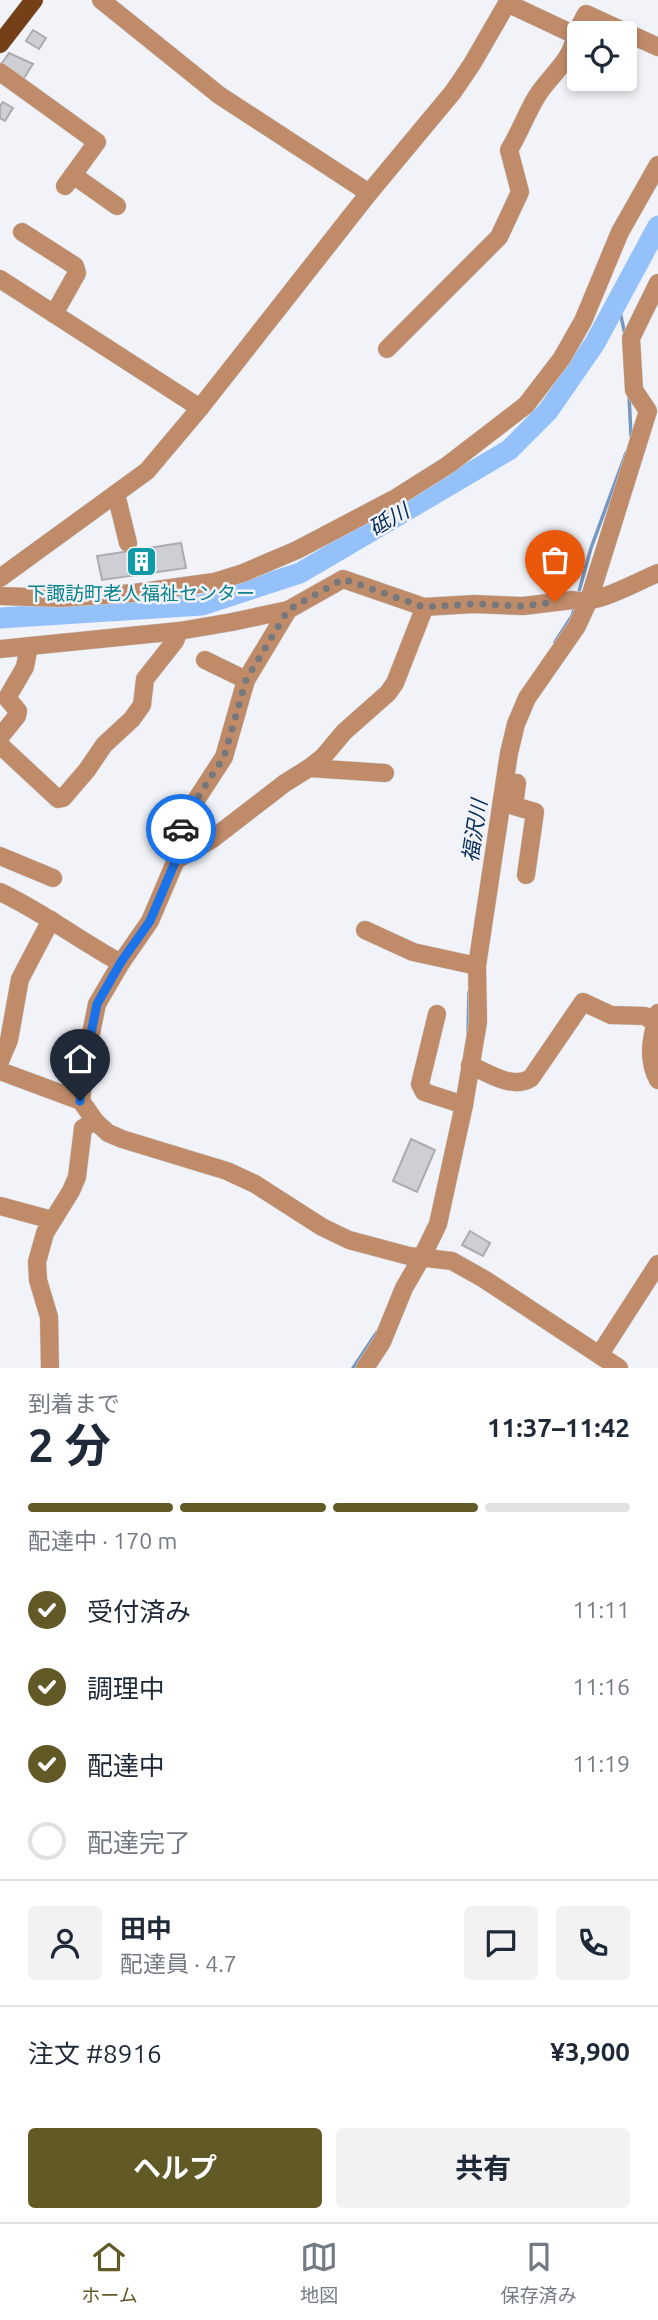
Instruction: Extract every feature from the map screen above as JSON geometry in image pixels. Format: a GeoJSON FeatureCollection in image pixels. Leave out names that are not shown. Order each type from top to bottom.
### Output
{"type":"FeatureCollection","features":[{"type":"Feature","properties":{"kind":"main road"},"geometry":{"type":"LineString","coordinates":[[0,44],[34,0]]}},
{"type":"Feature","properties":{"kind":"street"},"geometry":{"type":"LineString","coordinates":[[101,0],[219,95],[369,192]]}},
{"type":"Feature","properties":{"kind":"street"},"geometry":{"type":"LineString","coordinates":[[0,578],[147,471],[200,408],[369,192],[453,92],[508,1],[567,32]]}},
{"type":"Feature","properties":{"kind":"street"},"geometry":{"type":"LineString","coordinates":[[582,21],[586,13],[603,21]]}},
{"type":"Feature","properties":{"kind":"street"},"geometry":{"type":"LineString","coordinates":[[637,37],[658,47]]}},
{"type":"Feature","properties":{"kind":"street"},"geometry":{"type":"LineString","coordinates":[[387,349],[499,237],[520,192],[509,150],[523,129],[527,114],[540,92],[567,58]]}},
{"type":"Feature","properties":{"kind":"street"},"geometry":{"type":"LineString","coordinates":[[0,72],[97,142],[69,180],[117,206]]}},
{"type":"Feature","properties":{"kind":"street"},"geometry":{"type":"LineString","coordinates":[[0,596],[60,598],[134,593],[214,582],[297,550],[394,499],[447,465],[526,405],[562,358],[583,321],[620,232],[658,165]]}},
{"type":"Feature","properties":{"kind":"street"},"geometry":{"type":"LineString","coordinates":[[22,232],[75,266],[77,273],[54,314]]}},
{"type":"Feature","properties":{"kind":"street"},"geometry":{"type":"LineString","coordinates":[[0,279],[200,408]]}},
{"type":"Feature","properties":{"kind":"street"},"geometry":{"type":"LineString","coordinates":[[365,1368],[382,1342],[404,1288],[438,1224],[464,1105],[478,1022],[477,966],[516,724],[527,698],[577,626],[581,600],[632,467],[637,439],[631,338],[658,283]]}},
{"type":"Feature","properties":{"kind":"street"},"geometry":{"type":"LineString","coordinates":[[634,390],[653,408],[637,439]]}},
{"type":"Feature","properties":{"kind":"street"},"geometry":{"type":"LineString","coordinates":[[116,494],[128,543]]}},
{"type":"Feature","properties":{"kind":"street"},"geometry":{"type":"LineString","coordinates":[[0,649],[179,631],[288,610],[343,579],[424,607],[474,604],[523,606],[605,596],[658,573]]}},
{"type":"Feature","properties":{"kind":"street"},"geometry":{"type":"LineString","coordinates":[[80,1101],[97,1004],[121,962],[150,921],[176,860],[177,836],[185,817],[224,757],[246,680],[288,610]]}},
{"type":"Feature","properties":{"kind":"street"},"geometry":{"type":"LineString","coordinates":[[176,860],[211,840],[323,757],[344,732],[388,693],[395,683],[422,614]]}},
{"type":"Feature","properties":{"kind":"street"},"geometry":{"type":"LineString","coordinates":[[0,745],[58,799],[63,798],[104,745],[132,719],[142,705],[145,679],[175,641],[179,631]]}},
{"type":"Feature","properties":{"kind":"street"},"geometry":{"type":"LineString","coordinates":[[0,737],[17,716],[18,711],[7,698],[25,667],[29,646]]}},
{"type":"Feature","properties":{"kind":"street"},"geometry":{"type":"LineString","coordinates":[[205,660],[246,680]]}},
{"type":"Feature","properties":{"kind":"street"},"geometry":{"type":"LineString","coordinates":[[508,762],[518,774],[514,806],[535,812],[526,875]]}},
{"type":"Feature","properties":{"kind":"street"},"geometry":{"type":"LineString","coordinates":[[309,768],[384,773]]}},
{"type":"Feature","properties":{"kind":"street"},"geometry":{"type":"LineString","coordinates":[[0,856],[53,878]]}},
{"type":"Feature","properties":{"kind":"street"},"geometry":{"type":"LineString","coordinates":[[0,892],[25,904],[85,944],[121,962]]}},
{"type":"Feature","properties":{"kind":"street"},"geometry":{"type":"LineString","coordinates":[[0,1061],[9,1040],[20,979],[51,920]]}},
{"type":"Feature","properties":{"kind":"street"},"geometry":{"type":"LineString","coordinates":[[365,930],[413,952],[477,966]]}},
{"type":"Feature","properties":{"kind":"street"},"geometry":{"type":"LineString","coordinates":[[470,1065],[510,1082],[525,1083],[583,1002],[611,1015],[645,1016],[657,1021],[650,1049],[654,1073],[658,1080]]}},
{"type":"Feature","properties":{"kind":"street"},"geometry":{"type":"LineString","coordinates":[[437,1014],[419,1084],[424,1092],[464,1105]]}},
{"type":"Feature","properties":{"kind":"street"},"geometry":{"type":"LineString","coordinates":[[0,1071],[80,1101],[94,1121],[108,1133],[227,1171],[255,1184],[322,1227],[349,1240],[409,1256],[452,1261],[484,1279],[606,1362],[658,1264]]}},
{"type":"Feature","properties":{"kind":"street"},"geometry":{"type":"LineString","coordinates":[[50,1368],[49,1317],[38,1280],[37,1262],[45,1233],[77,1177],[83,1128],[94,1121]]}},
{"type":"Feature","properties":{"kind":"street"},"geometry":{"type":"LineString","coordinates":[[0,1206],[52,1220]]}},
{"type":"Feature","properties":{"kind":"building"},"geometry":{"type":"Polygon","coordinates":[[[33,30],[46,38],[39,49],[26,41],[33,30]]]}},
{"type":"Feature","properties":{"kind":"building"},"geometry":{"type":"Polygon","coordinates":[[[9,53],[33,64],[22,81],[0,66],[9,53]]]}},
{"type":"Feature","properties":{"kind":"building"},"geometry":{"type":"Polygon","coordinates":[[[3,102],[13,108],[5,121],[0,118],[0,106],[3,102]]]}},
{"type":"Feature","properties":{"kind":"building","name":"下諏訪町老人福祉センター"},"geometry":{"type":"Polygon","coordinates":[[[181,543],[186,568],[102,580],[97,556],[181,543]]]}},
{"type":"Feature","properties":{"kind":"building"},"geometry":{"type":"Polygon","coordinates":[[[411,1139],[435,1150],[417,1192],[393,1181],[411,1139]]]}},
{"type":"Feature","properties":{"kind":"building"},"geometry":{"type":"Polygon","coordinates":[[[470,1231],[490,1243],[483,1256],[462,1245],[470,1231]]]}},
{"type":"Feature","properties":{"kind":"waterway","name":"砥川"},"geometry":{"type":"LineString","coordinates":[[0,618],[202,605],[300,573],[509,450],[548,411],[595,343],[658,226]]}},
{"type":"Feature","properties":{"kind":"waterway","name":"福沢川"},"geometry":{"type":"LineString","coordinates":[[618,302],[625,335]]}},
{"type":"Feature","properties":{"kind":"waterway","name":"福沢川"},"geometry":{"type":"LineString","coordinates":[[629,395],[631,436]]}},
{"type":"Feature","properties":{"kind":"waterway","name":"福沢川"},"geometry":{"type":"LineString","coordinates":[[578,595],[591,548],[626,453]]}},
{"type":"Feature","properties":{"kind":"waterway","name":"福沢川"},"geometry":{"type":"LineString","coordinates":[[555,642],[572,616],[575,606]]}},
{"type":"Feature","properties":{"kind":"waterway","name":"福沢川"},"geometry":{"type":"LineString","coordinates":[[468,1033],[469,992]]}},
{"type":"Feature","properties":{"kind":"waterway","name":"福沢川"},"geometry":{"type":"LineString","coordinates":[[353,1368],[377,1332]]}},
{"type":"Feature","properties":{"kind":"way so far"},"geometry":{"type":"LineString","coordinates":[[181,829],[185,817],[212,780],[224,757],[246,680],[288,610],[343,579],[424,607],[474,604],[523,606],[555,602]]}},
{"type":"Feature","properties":{"kind":"place","name":"下諏訪町老人福祉センター"},"geometry":{"type":"Point","coordinates":[141,562]}},
{"type":"Feature","properties":{"kind":"route"},"geometry":{"type":"LineString","coordinates":[[80,1101],[97,1004],[121,962],[150,921],[176,860],[177,836],[181,829]]}}]}
